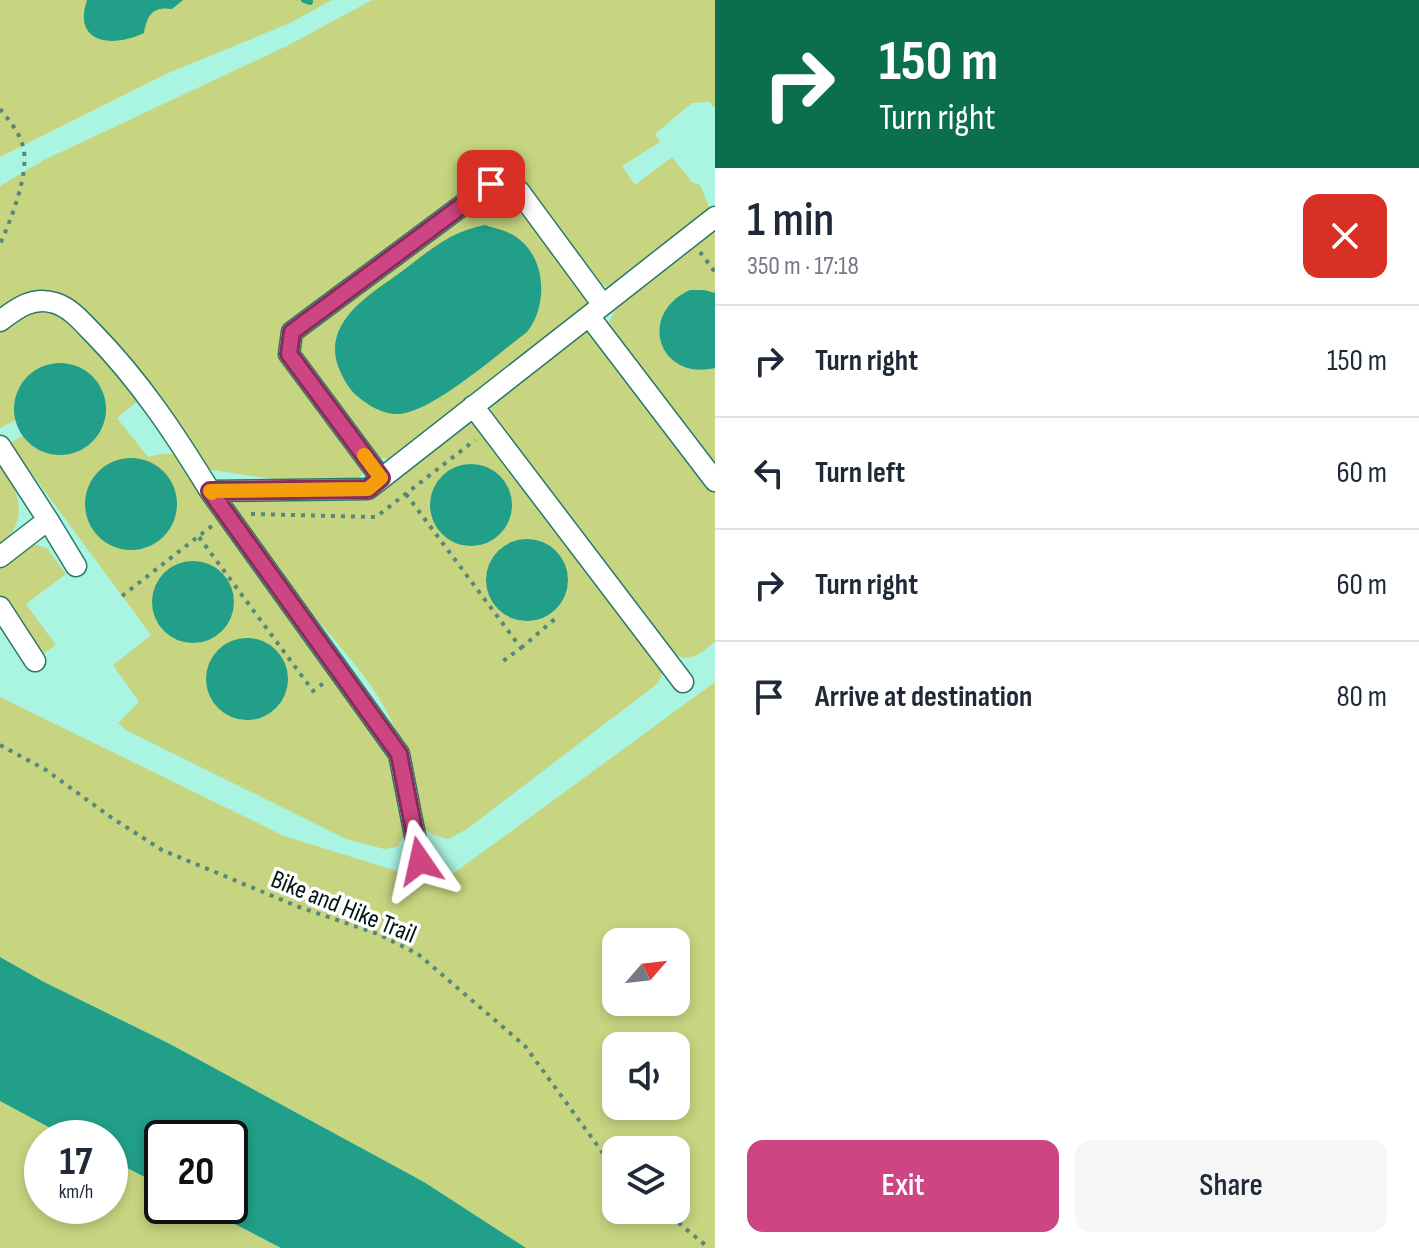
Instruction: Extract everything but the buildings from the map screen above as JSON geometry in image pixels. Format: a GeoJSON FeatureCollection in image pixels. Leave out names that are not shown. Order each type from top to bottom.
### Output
{"type":"FeatureCollection","features":[{"type":"Feature","properties":{"kind":"lane"},"geometry":{"type":"LineString","coordinates":[[381,478],[289,354],[292,332],[491,184],[519,191],[596,311],[715,481]]}},
{"type":"Feature","properties":{"kind":"lane"},"geometry":{"type":"LineString","coordinates":[[210,491],[368,489],[715,217]]}},
{"type":"Feature","properties":{"kind":"lane"},"geometry":{"type":"LineString","coordinates":[[0,321],[22,305],[40,300],[56,303],[70,310],[129,370],[210,491],[399,754],[420,861]]}},
{"type":"Feature","properties":{"kind":"lane"},"geometry":{"type":"LineString","coordinates":[[473,406],[683,682]]}},
{"type":"Feature","properties":{"kind":"lane"},"geometry":{"type":"LineString","coordinates":[[0,446],[76,566]]}},
{"type":"Feature","properties":{"kind":"lane"},"geometry":{"type":"LineString","coordinates":[[0,557],[48,520]]}},
{"type":"Feature","properties":{"kind":"lane"},"geometry":{"type":"LineString","coordinates":[[0,607],[35,661]]}},
{"type":"Feature","properties":{"kind":"path"},"geometry":{"type":"LineString","coordinates":[[0,109],[15,129],[24,150],[18,192],[0,244]]}},
{"type":"Feature","properties":{"kind":"path"},"geometry":{"type":"LineString","coordinates":[[122,596],[227,514],[376,517],[490,429]]}},
{"type":"Feature","properties":{"kind":"path"},"geometry":{"type":"LineString","coordinates":[[406,494],[521,648]]}},
{"type":"Feature","properties":{"kind":"path"},"geometry":{"type":"LineString","coordinates":[[199,536],[313,691],[339,670]]}},
{"type":"Feature","properties":{"kind":"path"},"geometry":{"type":"LineString","coordinates":[[499,664],[556,618]]}},
{"type":"Feature","properties":{"kind":"path","name":"Bike and Hike Trail"},"geometry":{"type":"LineString","coordinates":[[0,745],[46,770],[162,850],[299,907],[378,934],[418,954],[525,1046],[602,1152]]}},
{"type":"Feature","properties":{"kind":"path"},"geometry":{"type":"LineString","coordinates":[[680,1224],[709,1248]]}},
{"type":"Feature","properties":{"kind":"shaded area"},"geometry":{"type":"Polygon","coordinates":[[[0,0],[332,0],[290,23],[166,74],[0,157],[0,0]]]}},
{"type":"Feature","properties":{"kind":"shaded area"},"geometry":{"type":"Polygon","coordinates":[[[87,0],[183,0],[172,9],[155,11],[144,33],[108,41],[90,34],[85,26],[87,0]]]}},
{"type":"Feature","properties":{"kind":"shaded area"},"geometry":{"type":"Polygon","coordinates":[[[372,0],[715,0],[715,106],[710,102],[692,103],[655,134],[660,142],[622,166],[635,185],[672,157],[692,182],[700,185],[710,209],[608,287],[594,281],[500,180],[288,335],[365,463],[362,475],[355,481],[279,480],[205,469],[72,308],[0,314],[0,186],[44,160],[287,46],[372,0]]]}},
{"type":"Feature","properties":{"kind":"shaded area"},"geometry":{"type":"Polygon","coordinates":[[[514,193],[589,292],[586,309],[445,415],[410,447],[390,459],[381,458],[298,353],[299,332],[366,280],[384,277],[483,194],[514,193]]]}},
{"type":"Feature","properties":{"kind":"shaded area"},"geometry":{"type":"Polygon","coordinates":[[[485,225],[521,241],[537,264],[541,292],[539,307],[527,332],[430,403],[400,414],[388,413],[366,403],[352,390],[340,371],[335,354],[336,339],[342,325],[362,301],[430,250],[461,232],[485,225]]]}},
{"type":"Feature","properties":{"kind":"shaded area"},"geometry":{"type":"Polygon","coordinates":[[[715,229],[715,470],[607,327],[615,310],[715,229]]]}},
{"type":"Feature","properties":{"kind":"shaded area"},"geometry":{"type":"Polygon","coordinates":[[[690,290],[715,293],[715,368],[695,369],[680,365],[668,355],[661,343],[660,329],[664,314],[674,301],[690,290]]]}},
{"type":"Feature","properties":{"kind":"shaded area"},"geometry":{"type":"Polygon","coordinates":[[[25,309],[60,311],[144,396],[117,418],[148,457],[179,454],[391,745],[407,830],[397,847],[384,849],[346,839],[126,730],[118,723],[139,702],[113,665],[151,635],[9,443],[22,436],[16,420],[0,428],[0,325],[25,309]]]}},
{"type":"Feature","properties":{"kind":"shaded area"},"geometry":{"type":"Polygon","coordinates":[[[586,330],[601,341],[715,493],[715,642],[691,657],[680,657],[665,649],[491,419],[492,403],[586,330]]]}},
{"type":"Feature","properties":{"kind":"shaded area"},"geometry":{"type":"Polygon","coordinates":[[[51,363],[69,363],[86,370],[99,383],[106,409],[99,435],[86,448],[69,455],[51,455],[34,448],[21,435],[14,418],[14,400],[21,383],[34,370],[51,363]]]}},
{"type":"Feature","properties":{"kind":"shaded area"},"geometry":{"type":"Polygon","coordinates":[[[468,423],[476,424],[662,663],[657,684],[467,829],[448,839],[434,835],[419,825],[402,746],[378,696],[236,519],[232,505],[239,500],[382,487],[468,423]]]}},
{"type":"Feature","properties":{"kind":"shaded area"},"geometry":{"type":"Polygon","coordinates":[[[122,458],[140,458],[157,465],[170,478],[177,504],[170,530],[157,543],[140,550],[122,550],[105,543],[92,530],[85,513],[85,495],[92,478],[105,465],[122,458]]]}},
{"type":"Feature","properties":{"kind":"shaded area"},"geometry":{"type":"Polygon","coordinates":[[[0,461],[13,484],[19,505],[15,526],[0,548],[0,461]]]}},
{"type":"Feature","properties":{"kind":"shaded area"},"geometry":{"type":"Polygon","coordinates":[[[471,464],[487,468],[500,476],[508,489],[512,505],[508,521],[500,534],[487,542],[471,546],[455,542],[442,534],[434,521],[430,505],[434,489],[442,476],[455,468],[471,464]]]}},
{"type":"Feature","properties":{"kind":"shaded area"},"geometry":{"type":"Polygon","coordinates":[[[527,539],[543,543],[556,551],[564,564],[568,580],[564,596],[556,609],[543,617],[527,621],[511,617],[498,609],[490,596],[486,580],[490,564],[498,551],[511,543],[527,539]]]}},
{"type":"Feature","properties":{"kind":"shaded area"},"geometry":{"type":"Polygon","coordinates":[[[33,544],[47,548],[66,574],[26,604],[56,645],[40,656],[0,597],[0,567],[33,544]]]}},
{"type":"Feature","properties":{"kind":"shaded area"},"geometry":{"type":"Polygon","coordinates":[[[193,561],[209,565],[222,573],[230,586],[234,602],[230,618],[222,631],[209,639],[193,643],[177,639],[164,631],[156,618],[152,602],[156,586],[164,573],[177,565],[193,561]]]}},
{"type":"Feature","properties":{"kind":"shaded area"},"geometry":{"type":"Polygon","coordinates":[[[247,638],[263,642],[276,650],[284,663],[288,679],[284,695],[276,708],[263,716],[247,720],[231,716],[218,708],[210,695],[206,679],[210,663],[218,650],[231,642],[247,638]]]}},
{"type":"Feature","properties":{"kind":"shaded area"},"geometry":{"type":"Polygon","coordinates":[[[715,682],[715,1248],[526,1248],[424,1182],[170,1044],[0,957],[0,697],[284,836],[439,884],[715,682]]]}},
{"type":"Feature","properties":{"kind":"shaded area"},"geometry":{"type":"Polygon","coordinates":[[[0,957],[170,1044],[424,1182],[526,1248],[281,1248],[235,1224],[248,1224],[248,1120],[144,1120],[144,1177],[128,1168],[128,1120],[35,1120],[0,1101],[0,957]]]}},
{"type":"Feature","properties":{"kind":"shaded area"},"geometry":{"type":"Polygon","coordinates":[[[0,1101],[35,1120],[24,1120],[24,1224],[128,1224],[128,1168],[144,1177],[144,1224],[235,1224],[281,1248],[0,1248],[0,1101]]]}},
{"type":"Feature","properties":{"kind":"waterway"},"geometry":{"type":"LineString","coordinates":[[304,0],[310,2]]}},
{"type":"Feature","properties":{"kind":"slow traffic"},"geometry":{"type":"LineString","coordinates":[[212,493],[210,491],[368,489],[381,478],[364,455]]}},
{"type":"Feature","properties":{"kind":"route"},"geometry":{"type":"LineString","coordinates":[[420,861],[399,754],[210,491],[368,489],[381,478],[289,354],[292,332],[491,184]]}}]}
